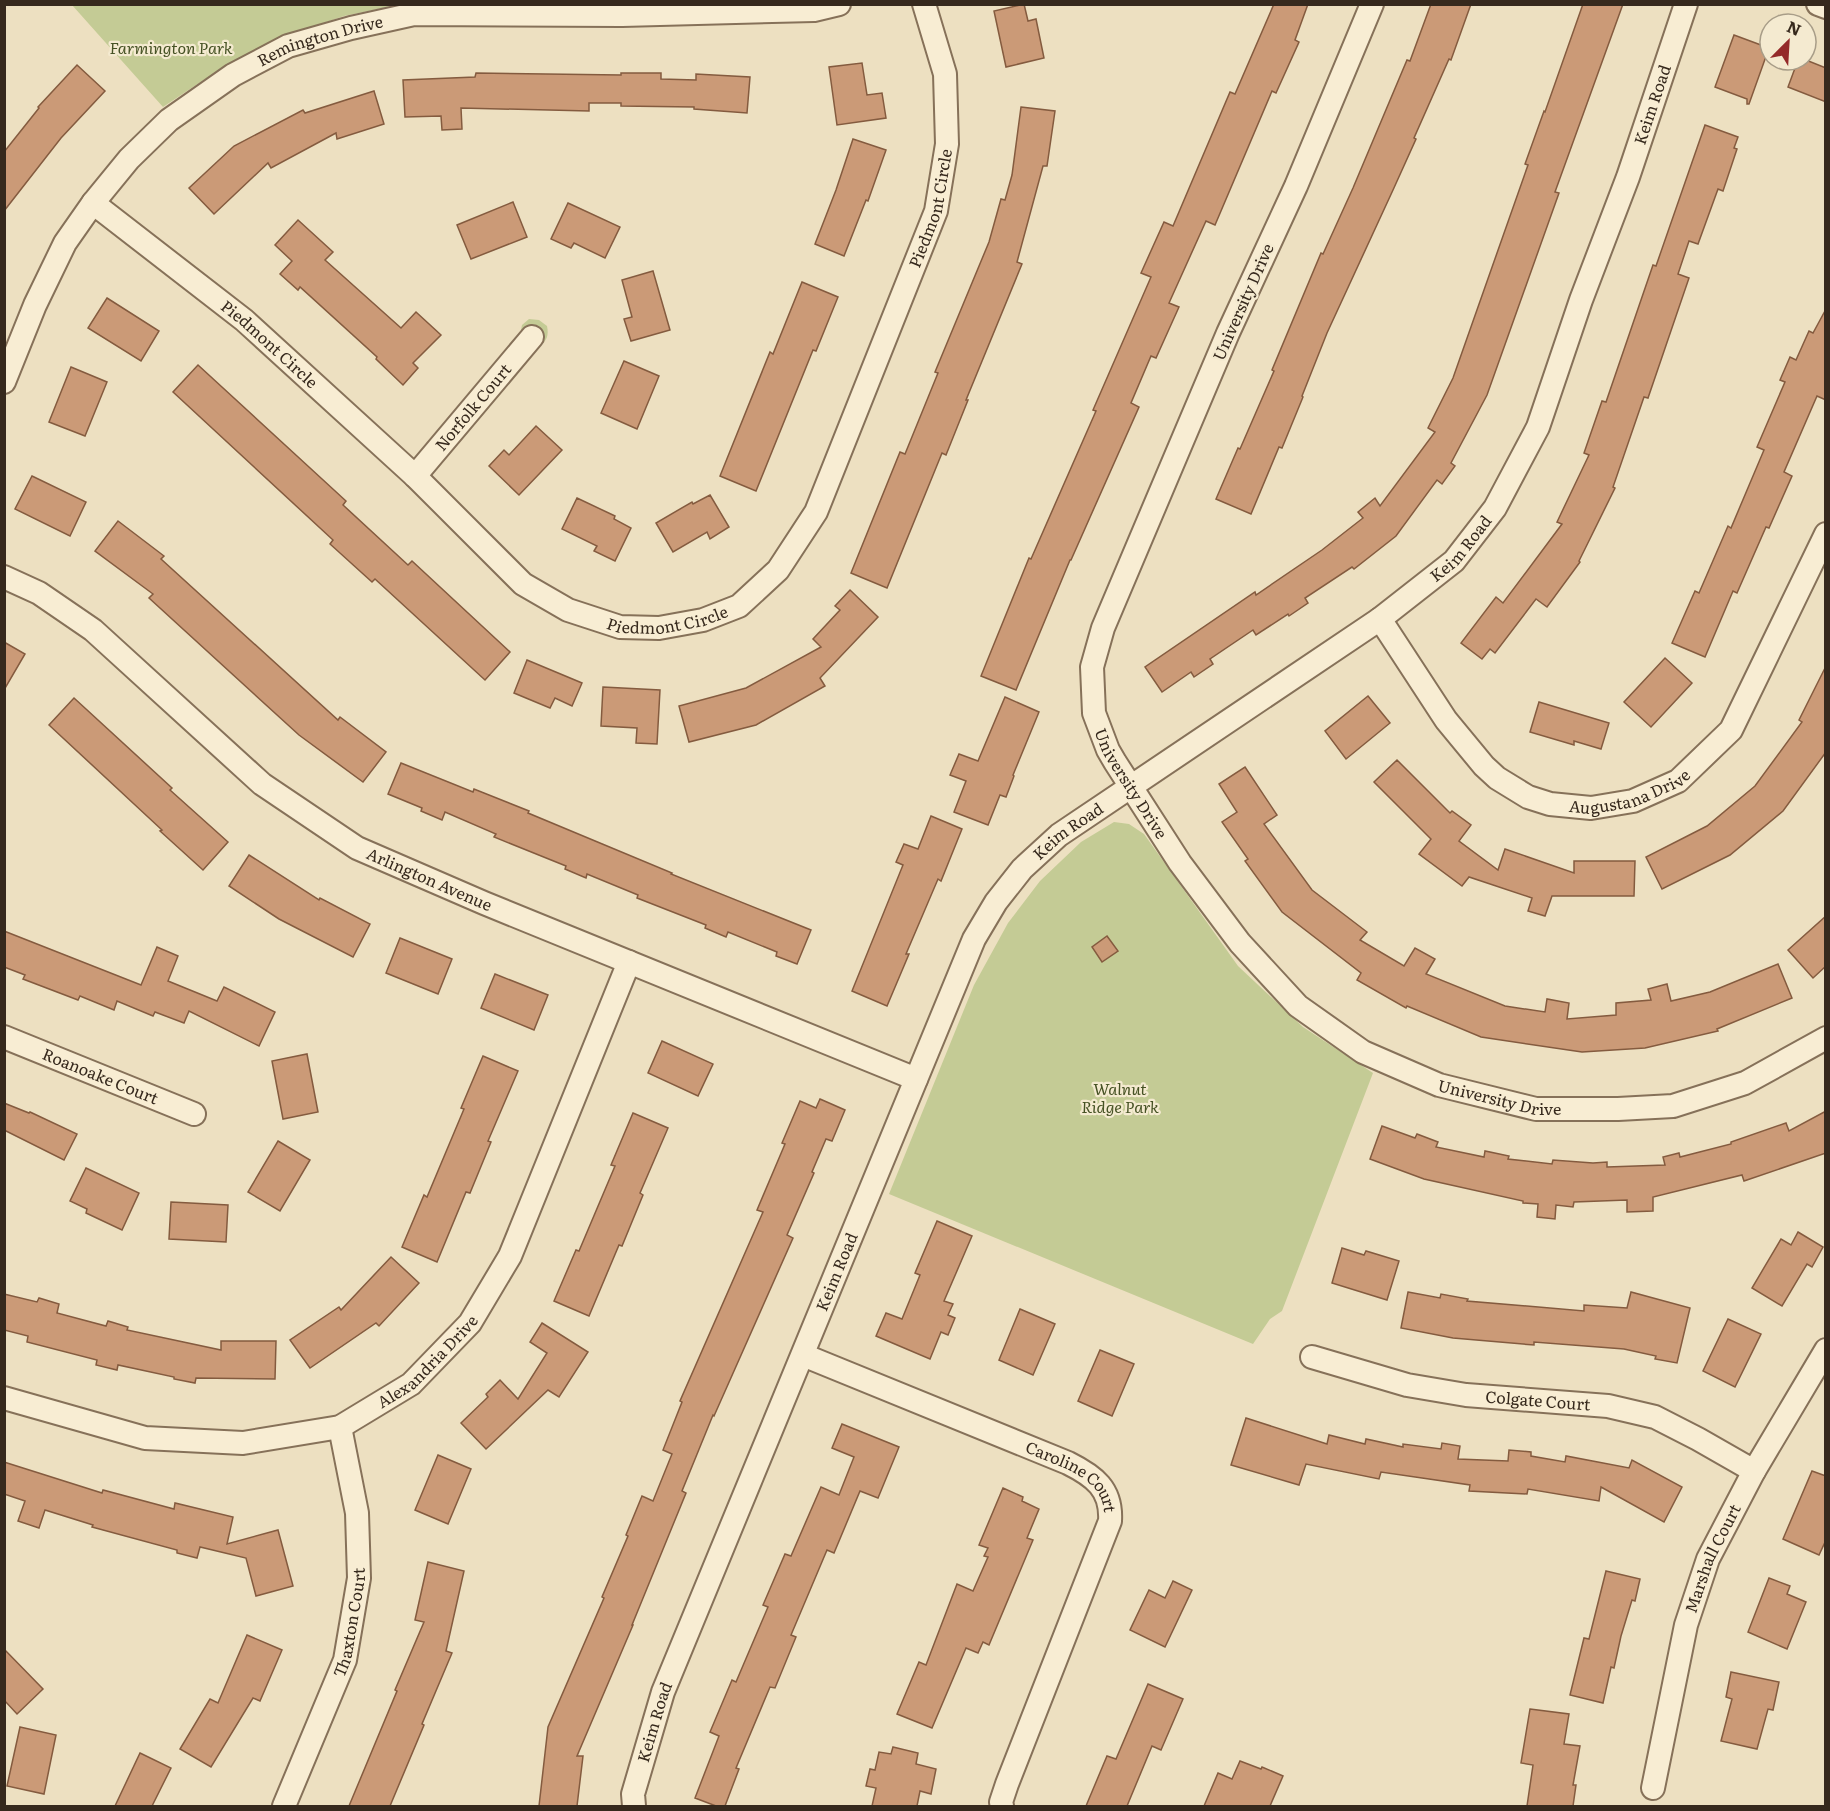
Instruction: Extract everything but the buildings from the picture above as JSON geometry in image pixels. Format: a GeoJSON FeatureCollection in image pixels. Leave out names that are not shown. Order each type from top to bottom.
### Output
{"type":"FeatureCollection","features":[{"type":"Feature","properties":{"kind":"street","name":"Remington Drive"},"geometry":{"type":"LineString","coordinates":[[4,382],[35,305],[65,243],[93,203],[129,159],[169,120],[233,75],[288,46],[351,28],[414,14],[622,10],[814,10],[839,4]]}},
{"type":"Feature","properties":{"kind":"street","name":"Piedmont Circle"},"geometry":{"type":"LineString","coordinates":[[93,203],[244,320],[415,476],[523,584],[568,610],[620,627],[659,628],[702,620],[739,606],[778,570],[816,512],[936,211],[947,144],[945,74],[924,4]]}},
{"type":"Feature","properties":{"kind":"street","name":"University Drive"},"geometry":{"type":"LineString","coordinates":[[1372,4],[1296,186],[1228,333],[1103,628],[1092,667],[1094,713],[1108,750],[1180,863],[1233,934],[1298,1006],[1363,1052],[1438,1085],[1536,1109],[1673,1106],[1745,1083],[1826,1038]]}},
{"type":"Feature","properties":{"kind":"street","name":"Keim Road"},"geometry":{"type":"LineString","coordinates":[[634,1806],[633,1794],[663,1692],[974,939],[996,902],[1022,869],[1059,835],[1380,619],[1454,561],[1495,508],[1538,427],[1581,300],[1628,177],[1686,4]]}},
{"type":"Feature","properties":{"kind":"street"},"geometry":{"type":"LineString","coordinates":[[1818,4],[1826,7]]}},
{"type":"Feature","properties":{"kind":"street","name":"Norfolk Court"},"geometry":{"type":"LineString","coordinates":[[415,476],[532,337]]}},
{"type":"Feature","properties":{"kind":"street","name":"Augustana Drive"},"geometry":{"type":"LineString","coordinates":[[1380,619],[1446,720],[1484,766],[1497,778],[1528,796],[1560,806],[1591,808],[1633,801],[1678,781],[1731,730],[1825,537]]}},
{"type":"Feature","properties":{"kind":"street","name":"Arlington Avenue"},"geometry":{"type":"LineString","coordinates":[[4,576],[39,593],[93,630],[262,784],[357,849],[916,1079]]}},
{"type":"Feature","properties":{"kind":"street","name":"Alexandria Drive"},"geometry":{"type":"LineString","coordinates":[[4,1398],[145,1438],[243,1443],[340,1427],[411,1384],[470,1323],[510,1256],[629,962]]}},
{"type":"Feature","properties":{"kind":"street","name":"Roanoake Court"},"geometry":{"type":"LineString","coordinates":[[4,1037],[194,1114]]}},
{"type":"Feature","properties":{"kind":"street","name":"Marshall Court"},"geometry":{"type":"LineString","coordinates":[[1653,1788],[1686,1625],[1708,1559],[1754,1471],[1826,1350]]}},
{"type":"Feature","properties":{"kind":"street","name":"Caroline Court"},"geometry":{"type":"LineString","coordinates":[[803,1355],[1068,1463],[1091,1476],[1105,1493],[1109,1503],[1110,1521],[1007,1784],[1001,1802],[1002,1806]]}},
{"type":"Feature","properties":{"kind":"street","name":"Colgate Court"},"geometry":{"type":"LineString","coordinates":[[1312,1357],[1407,1385],[1466,1395],[1608,1406],[1655,1417],[1698,1438],[1754,1471]]}},
{"type":"Feature","properties":{"kind":"street","name":"Thaxton Court"},"geometry":{"type":"LineString","coordinates":[[284,1806],[345,1660],[359,1578],[357,1513],[340,1427]]}},
{"type":"Feature","properties":{"kind":"green space","name":"Farmington Park"},"geometry":{"type":"Polygon","coordinates":[[[72,5],[397,5],[344,16],[277,39],[205,79],[163,107],[72,5]]]}},
{"type":"Feature","properties":{"kind":"green space"},"geometry":{"type":"Polygon","coordinates":[[[529,319],[539,320],[547,326],[547,338],[538,346],[520,335],[522,325],[529,319]]]}},
{"type":"Feature","properties":{"kind":"green space","name":"Walnut Ridge Park"},"geometry":{"type":"Polygon","coordinates":[[[1114,822],[1129,824],[1144,834],[1238,966],[1303,1027],[1373,1073],[1282,1311],[1270,1319],[1253,1344],[889,1194],[974,985],[1008,923],[1040,881],[1081,842],[1114,822]]]}}]}
